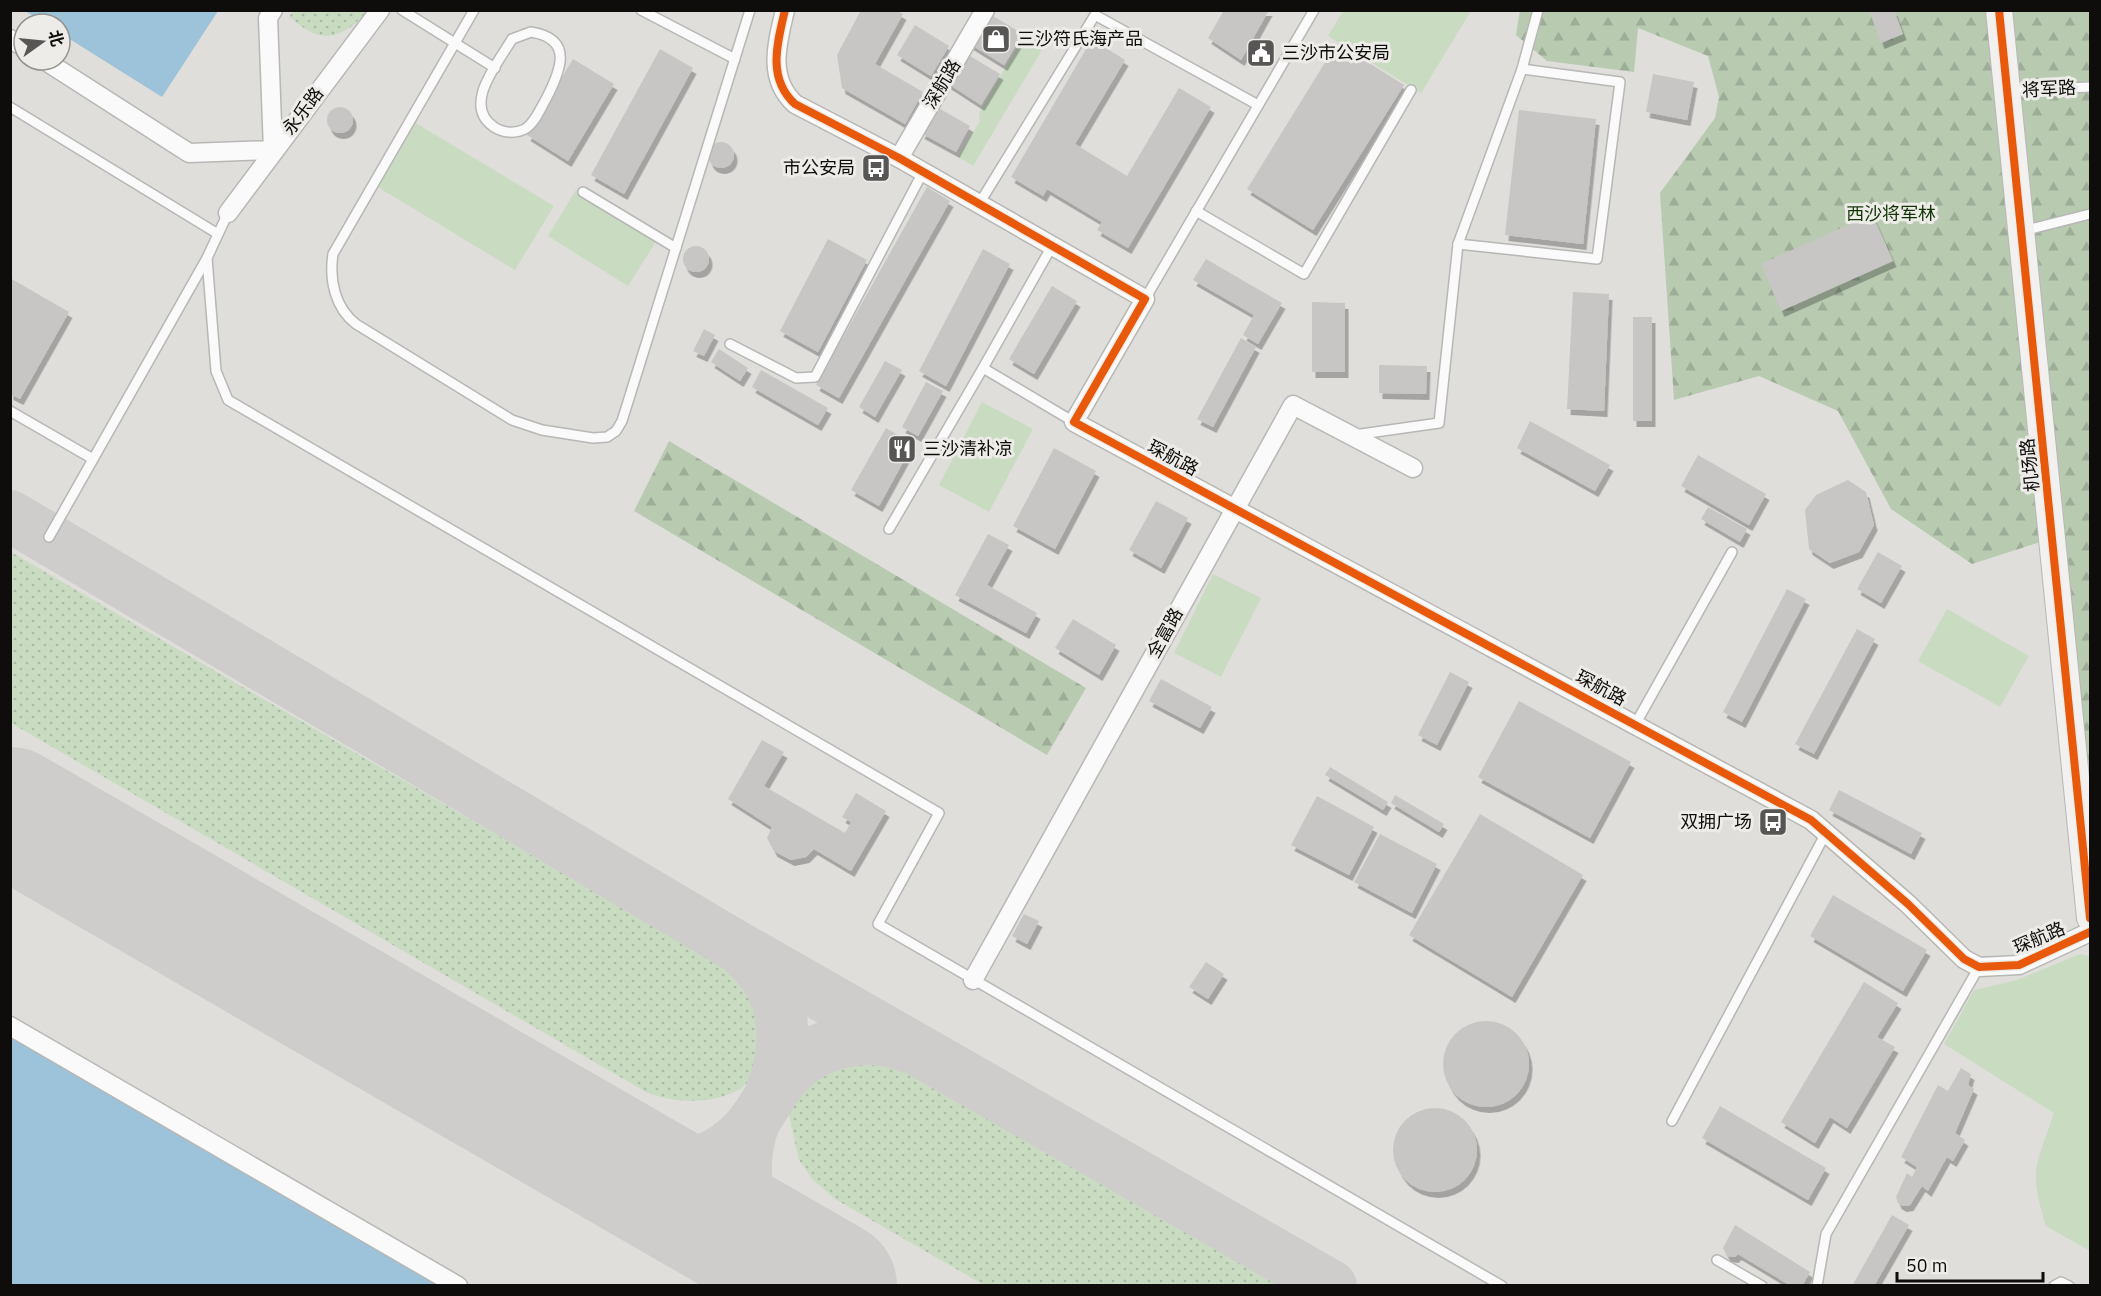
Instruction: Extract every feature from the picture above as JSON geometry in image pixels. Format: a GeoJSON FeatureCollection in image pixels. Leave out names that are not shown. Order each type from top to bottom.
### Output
{"type":"FeatureCollection","features":[{"type":"Feature","properties":{"kind":"street"},"geometry":{"type":"LineString","coordinates":[[63,72],[189,153],[273,150],[268,18],[273,10]]}},
{"type":"Feature","properties":{"kind":"street","name":"永乐路"},"geometry":{"type":"LineString","coordinates":[[228,213],[380,10]]}},
{"type":"Feature","properties":{"kind":"street"},"geometry":{"type":"LineString","coordinates":[[785,10],[775,61],[784,94],[795,104],[899,158],[1145,299],[1074,422]]}},
{"type":"Feature","properties":{"kind":"street","name":"深航路"},"geometry":{"type":"LineString","coordinates":[[899,158],[985,10]]}},
{"type":"Feature","properties":{"kind":"street","name":"机场路"},"geometry":{"type":"LineString","coordinates":[[1999,10],[2091,918]]}},
{"type":"Feature","properties":{"kind":"street","name":"全富路"},"geometry":{"type":"LineString","coordinates":[[973,980],[1293,405],[1413,468]]}},
{"type":"Feature","properties":{"kind":"street","name":"琛航路"},"geometry":{"type":"LineString","coordinates":[[1074,422],[1636,723],[1827,831],[1908,904],[1964,959],[1979,967],[2019,965],[2091,932]]}},
{"type":"Feature","properties":{"kind":"street"},"geometry":{"type":"LineString","coordinates":[[10,1026],[458,1286]]}},
{"type":"Feature","properties":{"kind":"lane"},"geometry":{"type":"LineString","coordinates":[[402,10],[495,68]]}},
{"type":"Feature","properties":{"kind":"lane"},"geometry":{"type":"LineString","coordinates":[[474,10],[333,254],[331,268],[338,306],[344,315],[512,420],[542,430],[593,438],[607,436],[616,431],[622,421],[750,10]]}},
{"type":"Feature","properties":{"kind":"lane"},"geometry":{"type":"LineString","coordinates":[[641,10],[735,59]]}},
{"type":"Feature","properties":{"kind":"lane"},"geometry":{"type":"LineString","coordinates":[[1145,299],[1314,10]]}},
{"type":"Feature","properties":{"kind":"lane"},"geometry":{"type":"LineString","coordinates":[[1348,435],[1439,423],[1458,244],[1522,69],[1538,10]]}},
{"type":"Feature","properties":{"kind":"lane"},"geometry":{"type":"LineString","coordinates":[[979,204],[1095,15],[1258,105]]}},
{"type":"Feature","properties":{"kind":"lane"},"geometry":{"type":"LineString","coordinates":[[521,34],[540,34],[556,45],[560,54],[559,74],[533,122],[525,128],[506,132],[496,129],[483,115],[481,95],[495,68],[512,39],[521,34]]}},
{"type":"Feature","properties":{"kind":"lane"},"geometry":{"type":"LineString","coordinates":[[1458,244],[1597,259],[1620,82],[1522,69]]}},
{"type":"Feature","properties":{"kind":"lane","name":"将军路"},"geometry":{"type":"LineString","coordinates":[[2007,91],[2091,87]]}},
{"type":"Feature","properties":{"kind":"lane"},"geometry":{"type":"LineString","coordinates":[[1196,210],[1304,274],[1411,90]]}},
{"type":"Feature","properties":{"kind":"lane"},"geometry":{"type":"LineString","coordinates":[[10,107],[218,234]]}},
{"type":"Feature","properties":{"kind":"lane"},"geometry":{"type":"LineString","coordinates":[[730,344],[796,378],[815,377],[923,172]]}},
{"type":"Feature","properties":{"kind":"lane"},"geometry":{"type":"LineString","coordinates":[[583,192],[676,248]]}},
{"type":"Feature","properties":{"kind":"lane"},"geometry":{"type":"LineString","coordinates":[[48,537],[207,258],[228,213]]}},
{"type":"Feature","properties":{"kind":"lane"},"geometry":{"type":"LineString","coordinates":[[2022,231],[2091,214]]}},
{"type":"Feature","properties":{"kind":"lane"},"geometry":{"type":"LineString","coordinates":[[890,529],[1052,246]]}},
{"type":"Feature","properties":{"kind":"lane"},"geometry":{"type":"LineString","coordinates":[[207,258],[216,371],[228,400],[939,813],[878,924],[1502,1286]]}},
{"type":"Feature","properties":{"kind":"lane","name":"琛航路"},"geometry":{"type":"LineString","coordinates":[[982,368],[1074,422]]}},
{"type":"Feature","properties":{"kind":"lane"},"geometry":{"type":"LineString","coordinates":[[10,411],[93,459]]}},
{"type":"Feature","properties":{"kind":"lane"},"geometry":{"type":"LineString","coordinates":[[1636,723],[1732,552]]}},
{"type":"Feature","properties":{"kind":"lane"},"geometry":{"type":"LineString","coordinates":[[1672,1122],[1827,831]]}},
{"type":"Feature","properties":{"kind":"lane"},"geometry":{"type":"LineString","coordinates":[[1817,1286],[1826,1234],[1979,967]]}},
{"type":"Feature","properties":{"kind":"lane"},"geometry":{"type":"LineString","coordinates":[[1717,1260],[1762,1286]]}},
{"type":"Feature","properties":{"kind":"lane"},"geometry":{"type":"LineString","coordinates":[[2055,1286],[2061,1282],[2069,1286]]}},
{"type":"Feature","properties":{"kind":"green space","name":"西沙将军林"},"geometry":{"type":"Polygon","coordinates":[[[1520,10],[2090,11],[2090,802],[2062,535],[1972,564],[1891,509],[1838,411],[1759,376],[1674,400],[1660,193],[1715,118],[1719,97],[1708,56],[1638,28],[1634,72],[1547,61],[1516,35],[1520,10]]]}},
{"type":"Feature","properties":{"kind":"green space"},"geometry":{"type":"Polygon","coordinates":[[[293,11],[367,11],[357,22],[343,31],[321,36],[289,17],[293,11]]]}},
{"type":"Feature","properties":{"kind":"green space"},"geometry":{"type":"Polygon","coordinates":[[[1343,11],[1471,11],[1421,93],[1328,36],[1343,11]]]}},
{"type":"Feature","properties":{"kind":"green space"},"geometry":{"type":"Polygon","coordinates":[[[1025,34],[1045,45],[973,166],[958,157],[980,121],[979,113],[1025,34]]]}},
{"type":"Feature","properties":{"kind":"green space"},"geometry":{"type":"Polygon","coordinates":[[[414,122],[554,206],[515,270],[376,186],[414,122]]]}},
{"type":"Feature","properties":{"kind":"green space"},"geometry":{"type":"Polygon","coordinates":[[[576,190],[657,240],[628,286],[548,236],[576,190]]]}},
{"type":"Feature","properties":{"kind":"green space"},"geometry":{"type":"Polygon","coordinates":[[[982,402],[1033,429],[989,512],[939,485],[982,402]]]}},
{"type":"Feature","properties":{"kind":"green space"},"geometry":{"type":"Polygon","coordinates":[[[669,441],[1086,688],[1047,755],[634,511],[669,441]]]}},
{"type":"Feature","properties":{"kind":"green space"},"geometry":{"type":"Polygon","coordinates":[[[11,552],[722,966],[752,999],[758,1012],[763,1036],[762,1058],[755,1075],[742,1088],[725,1096],[705,1100],[685,1101],[646,1092],[11,723],[11,552]]]}},
{"type":"Feature","properties":{"kind":"green space"},"geometry":{"type":"Polygon","coordinates":[[[1213,574],[1261,598],[1221,677],[1174,653],[1213,574]]]}},
{"type":"Feature","properties":{"kind":"green space"},"geometry":{"type":"Polygon","coordinates":[[[1947,609],[2029,656],[2000,707],[1918,661],[1947,609]]]}},
{"type":"Feature","properties":{"kind":"green space"},"geometry":{"type":"Polygon","coordinates":[[[2080,954],[2090,956],[2090,1251],[2046,1226],[2040,1207],[2036,1168],[2054,1113],[1944,1044],[1974,990],[2017,980],[2080,954]]]}},
{"type":"Feature","properties":{"kind":"green space"},"geometry":{"type":"Polygon","coordinates":[[[861,1061],[884,1062],[904,1069],[1279,1285],[984,1285],[835,1199],[813,1180],[799,1160],[789,1116],[794,1097],[804,1084],[819,1072],[861,1061]]]}},
{"type":"Feature","properties":{"kind":"water"},"geometry":{"type":"Polygon","coordinates":[[[218,10],[162,97],[72,41],[72,12],[25,11],[218,10]]]}},
{"type":"Feature","properties":{"kind":"water"},"geometry":{"type":"Polygon","coordinates":[[[11,1037],[438,1285],[11,1285],[11,1037]]]}},
{"type":"Feature","properties":{"kind":"building"},"geometry":{"type":"Polygon","coordinates":[[[861,10],[896,10],[903,14],[875,64],[923,92],[905,124],[842,88],[837,55],[861,10]]]}},
{"type":"Feature","properties":{"kind":"building"},"geometry":{"type":"Polygon","coordinates":[[[1224,10],[1269,10],[1241,60],[1208,38],[1224,10]]]}},
{"type":"Feature","properties":{"kind":"building"},"geometry":{"type":"Polygon","coordinates":[[[1869,10],[1894,10],[1903,34],[1881,43],[1869,10]]]}},
{"type":"Feature","properties":{"kind":"building","name":"三沙符氏海产品"},"geometry":{"type":"Polygon","coordinates":[[[988,13],[1023,34],[1004,65],[970,44],[988,13]]]}},
{"type":"Feature","properties":{"kind":"building"},"geometry":{"type":"Polygon","coordinates":[[[915,25],[949,46],[931,76],[897,55],[915,25]]]}},
{"type":"Feature","properties":{"kind":"building"},"geometry":{"type":"Polygon","coordinates":[[[1092,39],[1125,60],[1075,144],[1127,176],[1179,88],[1211,107],[1128,248],[1097,230],[1102,222],[1047,189],[1043,196],[1011,177],[1092,39]]]}},
{"type":"Feature","properties":{"kind":"building"},"geometry":{"type":"Polygon","coordinates":[[[1337,43],[1404,85],[1313,230],[1247,189],[1337,43]]]}},
{"type":"Feature","properties":{"kind":"building"},"geometry":{"type":"Polygon","coordinates":[[[660,49],[693,68],[624,194],[591,175],[660,49]]]}},
{"type":"Feature","properties":{"kind":"building"},"geometry":{"type":"Polygon","coordinates":[[[965,53],[1000,74],[981,105],[947,83],[965,53]]]}},
{"type":"Feature","properties":{"kind":"building"},"geometry":{"type":"Polygon","coordinates":[[[573,59],[614,84],[568,161],[527,135],[573,59]]]}},
{"type":"Feature","properties":{"kind":"building"},"geometry":{"type":"Polygon","coordinates":[[[1653,74],[1694,82],[1687,120],[1646,112],[1653,74]]]}},
{"type":"Feature","properties":{"kind":"building"},"geometry":{"type":"Polygon","coordinates":[[[935,106],[970,126],[956,152],[921,133],[935,106]]]}},
{"type":"Feature","properties":{"kind":"building"},"geometry":{"type":"Polygon","coordinates":[[[340,107],[349,111],[353,120],[349,129],[340,133],[331,129],[327,120],[331,111],[340,107]]]}},
{"type":"Feature","properties":{"kind":"building"},"geometry":{"type":"Polygon","coordinates":[[[1519,110],[1596,119],[1583,244],[1505,235],[1519,110]]]}},
{"type":"Feature","properties":{"kind":"building"},"geometry":{"type":"Polygon","coordinates":[[[721,142],[730,146],[734,155],[730,164],[721,168],[712,164],[708,155],[712,146],[721,142]]]}},
{"type":"Feature","properties":{"kind":"building"},"geometry":{"type":"Polygon","coordinates":[[[927,187],[950,201],[839,398],[816,385],[927,187]]]}},
{"type":"Feature","properties":{"kind":"building"},"geometry":{"type":"Polygon","coordinates":[[[1872,214],[1893,261],[1781,311],[1761,264],[1872,214]]]}},
{"type":"Feature","properties":{"kind":"building"},"geometry":{"type":"Polygon","coordinates":[[[828,239],[867,260],[818,352],[780,331],[828,239]]]}},
{"type":"Feature","properties":{"kind":"building"},"geometry":{"type":"Polygon","coordinates":[[[696,246],[705,250],[709,259],[705,268],[696,272],[687,268],[683,259],[687,250],[696,246]]]}},
{"type":"Feature","properties":{"kind":"building"},"geometry":{"type":"Polygon","coordinates":[[[983,249],[1010,264],[946,386],[919,371],[983,249]]]}},
{"type":"Feature","properties":{"kind":"building"},"geometry":{"type":"Polygon","coordinates":[[[1206,259],[1282,303],[1258,344],[1243,335],[1254,315],[1193,280],[1206,259]]]}},
{"type":"Feature","properties":{"kind":"building"},"geometry":{"type":"Polygon","coordinates":[[[10,278],[69,312],[20,399],[10,394],[10,278]]]}},
{"type":"Feature","properties":{"kind":"building"},"geometry":{"type":"Polygon","coordinates":[[[1052,286],[1077,301],[1034,374],[1009,359],[1052,286]]]}},
{"type":"Feature","properties":{"kind":"building"},"geometry":{"type":"Polygon","coordinates":[[[1573,292],[1609,294],[1604,411],[1567,409],[1573,292]]]}},
{"type":"Feature","properties":{"kind":"building"},"geometry":{"type":"Polygon","coordinates":[[[1312,302],[1345,303],[1345,372],[1312,372],[1312,302]]]}},
{"type":"Feature","properties":{"kind":"building"},"geometry":{"type":"Polygon","coordinates":[[[1633,317],[1652,317],[1652,421],[1633,421],[1633,317]]]}},
{"type":"Feature","properties":{"kind":"building"},"geometry":{"type":"Polygon","coordinates":[[[704,329],[715,335],[704,356],[693,351],[704,329]]]}},
{"type":"Feature","properties":{"kind":"building"},"geometry":{"type":"Polygon","coordinates":[[[1241,338],[1256,347],[1213,427],[1197,419],[1241,338]]]}},
{"type":"Feature","properties":{"kind":"building"},"geometry":{"type":"Polygon","coordinates":[[[719,349],[748,368],[740,381],[711,362],[719,349]]]}},
{"type":"Feature","properties":{"kind":"building"},"geometry":{"type":"Polygon","coordinates":[[[885,361],[902,370],[875,417],[859,407],[885,361]]]}},
{"type":"Feature","properties":{"kind":"building"},"geometry":{"type":"Polygon","coordinates":[[[1379,365],[1427,366],[1426,394],[1379,393],[1379,365]]]}},
{"type":"Feature","properties":{"kind":"building"},"geometry":{"type":"Polygon","coordinates":[[[761,370],[828,408],[818,425],[752,387],[761,370]]]}},
{"type":"Feature","properties":{"kind":"building"},"geometry":{"type":"Polygon","coordinates":[[[926,382],[943,391],[918,436],[902,427],[926,382]]]}},
{"type":"Feature","properties":{"kind":"building"},"geometry":{"type":"Polygon","coordinates":[[[1530,421],[1610,465],[1595,491],[1517,448],[1530,421]]]}},
{"type":"Feature","properties":{"kind":"building"},"geometry":{"type":"Polygon","coordinates":[[[886,428],[913,444],[879,506],[851,490],[886,428]]]}},
{"type":"Feature","properties":{"kind":"building"},"geometry":{"type":"Polygon","coordinates":[[[1054,448],[1096,471],[1055,549],[1013,526],[1054,448]]]}},
{"type":"Feature","properties":{"kind":"building"},"geometry":{"type":"Polygon","coordinates":[[[1698,455],[1766,494],[1749,525],[1681,486],[1698,455]]]}},
{"type":"Feature","properties":{"kind":"building"},"geometry":{"type":"Polygon","coordinates":[[[1848,480],[1866,492],[1874,525],[1859,552],[1830,563],[1809,549],[1805,510],[1816,495],[1848,480]]]}},
{"type":"Feature","properties":{"kind":"building"},"geometry":{"type":"Polygon","coordinates":[[[1156,501],[1188,518],[1161,568],[1129,550],[1156,501]]]}},
{"type":"Feature","properties":{"kind":"building"},"geometry":{"type":"Polygon","coordinates":[[[1708,507],[1747,529],[1740,542],[1701,519],[1708,507]]]}},
{"type":"Feature","properties":{"kind":"building"},"geometry":{"type":"Polygon","coordinates":[[[988,534],[1009,545],[987,585],[1037,613],[1026,633],[955,595],[988,534]]]}},
{"type":"Feature","properties":{"kind":"building"},"geometry":{"type":"Polygon","coordinates":[[[1878,552],[1902,566],[1881,603],[1857,589],[1878,552]]]}},
{"type":"Feature","properties":{"kind":"building"},"geometry":{"type":"Polygon","coordinates":[[[1787,589],[1806,599],[1742,722],[1723,712],[1787,589]]]}},
{"type":"Feature","properties":{"kind":"building"},"geometry":{"type":"Polygon","coordinates":[[[1073,619],[1116,645],[1099,675],[1055,648],[1073,619]]]}},
{"type":"Feature","properties":{"kind":"building"},"geometry":{"type":"Polygon","coordinates":[[[1857,629],[1875,639],[1814,754],[1795,744],[1857,629]]]}},
{"type":"Feature","properties":{"kind":"building"},"geometry":{"type":"Polygon","coordinates":[[[1450,672],[1469,682],[1437,745],[1418,735],[1450,672]]]}},
{"type":"Feature","properties":{"kind":"building"},"geometry":{"type":"Polygon","coordinates":[[[1161,679],[1212,707],[1200,728],[1149,701],[1161,679]]]}},
{"type":"Feature","properties":{"kind":"building"},"geometry":{"type":"Polygon","coordinates":[[[1519,701],[1631,762],[1590,838],[1478,777],[1519,701]]]}},
{"type":"Feature","properties":{"kind":"building"},"geometry":{"type":"Polygon","coordinates":[[[762,740],[784,752],[764,786],[845,833],[851,822],[842,817],[856,793],[886,811],[851,871],[814,849],[806,857],[791,860],[774,851],[767,838],[772,827],[728,799],[762,740]]]}},
{"type":"Feature","properties":{"kind":"building"},"geometry":{"type":"Polygon","coordinates":[[[1330,767],[1388,802],[1383,810],[1325,775],[1330,767]]]}},
{"type":"Feature","properties":{"kind":"building"},"geometry":{"type":"Polygon","coordinates":[[[1839,790],[1922,833],[1911,854],[1829,810],[1839,790]]]}},
{"type":"Feature","properties":{"kind":"building"},"geometry":{"type":"Polygon","coordinates":[[[1395,795],[1444,824],[1439,832],[1391,803],[1395,795]]]}},
{"type":"Feature","properties":{"kind":"building"},"geometry":{"type":"Polygon","coordinates":[[[1317,796],[1374,827],[1349,875],[1291,845],[1317,796]]]}},
{"type":"Feature","properties":{"kind":"building"},"geometry":{"type":"Polygon","coordinates":[[[1480,814],[1583,875],[1512,997],[1409,935],[1480,814]]]}},
{"type":"Feature","properties":{"kind":"building"},"geometry":{"type":"Polygon","coordinates":[[[1380,834],[1437,864],[1412,913],[1354,882],[1380,834]]]}},
{"type":"Feature","properties":{"kind":"building"},"geometry":{"type":"Polygon","coordinates":[[[1833,895],[1927,950],[1903,991],[1810,936],[1833,895]]]}},
{"type":"Feature","properties":{"kind":"building"},"geometry":{"type":"Polygon","coordinates":[[[1024,914],[1039,921],[1027,944],[1012,936],[1024,914]]]}},
{"type":"Feature","properties":{"kind":"building"},"geometry":{"type":"Polygon","coordinates":[[[1206,962],[1224,974],[1208,999],[1189,987],[1206,962]]]}},
{"type":"Feature","properties":{"kind":"building"},"geometry":{"type":"Polygon","coordinates":[[[1864,982],[1898,1003],[1877,1037],[1895,1047],[1847,1128],[1830,1117],[1815,1143],[1781,1122],[1864,982]]]}},
{"type":"Feature","properties":{"kind":"building"},"geometry":{"type":"Polygon","coordinates":[[[1486,1021],[1503,1024],[1522,1040],[1526,1047],[1529,1064],[1526,1081],[1510,1100],[1503,1104],[1486,1107],[1469,1104],[1450,1088],[1446,1081],[1443,1064],[1446,1047],[1462,1028],[1469,1024],[1486,1021]]]}},
{"type":"Feature","properties":{"kind":"building"},"geometry":{"type":"Polygon","coordinates":[[[1961,1068],[1971,1074],[1968,1085],[1974,1089],[1955,1133],[1965,1140],[1953,1161],[1947,1157],[1928,1191],[1922,1186],[1910,1205],[1903,1206],[1898,1203],[1896,1197],[1907,1173],[1912,1177],[1917,1167],[1901,1157],[1938,1085],[1948,1091],[1961,1068]]]}},
{"type":"Feature","properties":{"kind":"building"},"geometry":{"type":"Polygon","coordinates":[[[1720,1106],[1826,1168],[1808,1200],[1702,1138],[1720,1106]]]}},
{"type":"Feature","properties":{"kind":"building"},"geometry":{"type":"Polygon","coordinates":[[[1427,1108],[1443,1108],[1459,1115],[1470,1126],[1477,1142],[1474,1166],[1465,1180],[1443,1192],[1427,1192],[1411,1185],[1400,1174],[1393,1158],[1393,1142],[1400,1126],[1411,1115],[1427,1108]]]}},
{"type":"Feature","properties":{"kind":"building"},"geometry":{"type":"Polygon","coordinates":[[[1892,1215],[1909,1225],[1874,1286],[1852,1286],[1892,1215]]]}},
{"type":"Feature","properties":{"kind":"building"},"geometry":{"type":"Polygon","coordinates":[[[1735,1225],[1810,1272],[1802,1286],[1791,1286],[1738,1254],[1735,1257],[1727,1256],[1723,1248],[1735,1225]]]}},
{"type":"Feature","properties":{"kind":"taxiway"},"geometry":{"type":"LineString","coordinates":[[10,516],[734,945],[1331,1286]]}},
{"type":"Feature","properties":{"kind":"taxiway"},"geometry":{"type":"LineString","coordinates":[[745,954],[770,984],[781,1019],[781,1056],[771,1093]]}},
{"type":"Feature","properties":{"kind":"taxiway"},"geometry":{"type":"LineString","coordinates":[[619,1163],[638,1167],[676,1167],[711,1157],[742,1135],[783,1078],[808,1056],[823,1048],[856,1040],[889,1041],[905,1046]]}},
{"type":"Feature","properties":{"kind":"taxiway"},"geometry":{"type":"LineString","coordinates":[[755,1119],[746,1157],[748,1194],[762,1228],[772,1244],[786,1259]]}},
{"type":"Feature","properties":{"kind":"runway"},"geometry":{"type":"LineString","coordinates":[[10,812],[832,1286]]}},
{"type":"Feature","properties":{"kind":"cycle path"},"geometry":{"type":"LineString","coordinates":[[785,10],[777,48],[777,72],[786,94],[795,104],[899,158],[1145,299],[1074,422],[1811,820],[1908,904],[1964,959],[1979,967],[2019,965],[2090,932]]}},
{"type":"Feature","properties":{"kind":"cycle path"},"geometry":{"type":"LineString","coordinates":[[1999,10],[2090,918]]}},
{"type":"Feature","properties":{"kind":"place","name":"三沙符氏海产品"},"geometry":{"type":"Point","coordinates":[996,39]}},
{"type":"Feature","properties":{"kind":"place","name":"三沙市公安局"},"geometry":{"type":"Point","coordinates":[1261,53]}},
{"type":"Feature","properties":{"kind":"place","name":"市公安局"},"geometry":{"type":"Point","coordinates":[876,168]}},
{"type":"Feature","properties":{"kind":"place","name":"三沙清补凉"},"geometry":{"type":"Point","coordinates":[902,449]}},
{"type":"Feature","properties":{"kind":"place","name":"双拥广场"},"geometry":{"type":"Point","coordinates":[1773,822]}}]}
